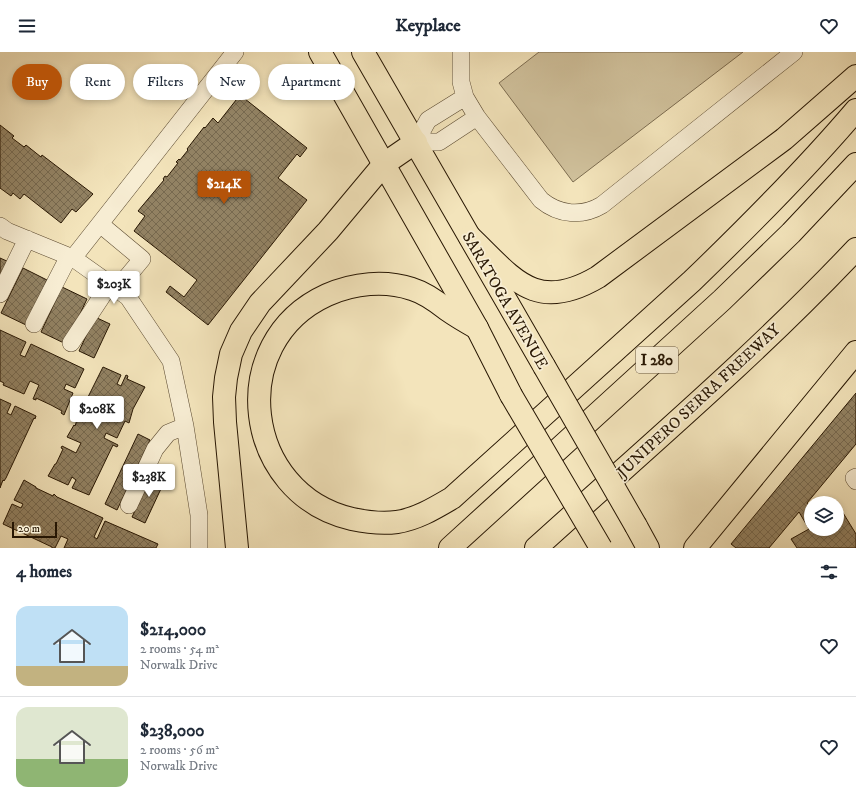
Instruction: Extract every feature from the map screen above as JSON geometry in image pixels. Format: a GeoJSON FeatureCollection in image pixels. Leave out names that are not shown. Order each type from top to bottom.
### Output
{"type":"FeatureCollection","features":[{"type":"Feature","properties":{"kind":"main road"},"geometry":{"type":"LineString","coordinates":[[320,52],[477,328],[511,395],[601,548]]}},
{"type":"Feature","properties":{"kind":"main road","name":"SARATOGA AVENUE"},"geometry":{"type":"LineString","coordinates":[[366,53],[648,548]]}},
{"type":"Feature","properties":{"kind":"main road"},"geometry":{"type":"LineString","coordinates":[[470,237],[523,285],[536,291],[544,292],[557,292],[576,288],[598,277],[784,139],[856,76]]}},
{"type":"Feature","properties":{"kind":"main road"},"geometry":{"type":"LineString","coordinates":[[477,328],[430,297],[413,289],[396,284],[377,283],[358,285],[336,291],[318,299],[300,311],[286,326],[274,343],[260,382],[258,402],[265,442],[283,475],[310,501],[342,517],[362,521],[379,523],[397,522],[427,512],[452,498],[698,276],[810,163],[856,110]]}},
{"type":"Feature","properties":{"kind":"main road"},"geometry":{"type":"LineString","coordinates":[[237,548],[224,397],[231,354],[241,331],[260,303],[328,232],[384,164],[416,142]]}},
{"type":"Feature","properties":{"kind":"main road","name":"I 280"},"geometry":{"type":"LineString","coordinates":[[450,548],[722,300],[791,233],[856,164]]}},
{"type":"Feature","properties":{"kind":"main road","name":"JUNIPERO SERRA FREEWAY"},"geometry":{"type":"LineString","coordinates":[[536,548],[761,344],[856,249]]}},
{"type":"Feature","properties":{"kind":"main road"},"geometry":{"type":"LineString","coordinates":[[695,548],[856,352]]}},
{"type":"Feature","properties":{"kind":"street"},"geometry":{"type":"LineString","coordinates":[[34,324],[71,257],[100,224],[235,52]]}},
{"type":"Feature","properties":{"kind":"street"},"geometry":{"type":"LineString","coordinates":[[461,52],[461,82],[465,97],[477,117],[540,200],[555,210],[580,213],[595,209],[602,205],[794,52]]}},
{"type":"Feature","properties":{"kind":"street"},"geometry":{"type":"LineString","coordinates":[[465,97],[428,120],[416,142],[439,142],[477,117]]}},
{"type":"Feature","properties":{"kind":"street"},"geometry":{"type":"LineString","coordinates":[[71,343],[113,286],[142,259],[100,224]]}},
{"type":"Feature","properties":{"kind":"street"},"geometry":{"type":"LineString","coordinates":[[0,226],[8,231],[71,257],[128,297],[171,361],[185,426],[199,515],[199,548]]}},
{"type":"Feature","properties":{"kind":"street"},"geometry":{"type":"LineString","coordinates":[[0,294],[27,239]]}},
{"type":"Feature","properties":{"kind":"street"},"geometry":{"type":"LineString","coordinates":[[129,505],[155,449],[168,433],[185,426]]}},
{"type":"Feature","properties":{"kind":"street"},"geometry":{"type":"LineString","coordinates":[[856,476],[854,478],[856,481]]}},
{"type":"Feature","properties":{"kind":"shaded area"},"geometry":{"type":"Polygon","coordinates":[[[539,52],[743,52],[573,182],[499,83],[539,52]]]}},
{"type":"Feature","properties":{"kind":"building"},"geometry":{"type":"Polygon","coordinates":[[[236,100],[246,100],[307,148],[300,157],[297,154],[278,178],[307,200],[208,325],[166,292],[170,286],[184,297],[197,280],[134,231],[145,216],[138,211],[164,180],[163,179],[165,176],[167,177],[178,163],[176,162],[179,159],[180,160],[204,127],[205,128],[213,118],[218,123],[236,100]]]}},
{"type":"Feature","properties":{"kind":"building"},"geometry":{"type":"Polygon","coordinates":[[[0,125],[14,136],[12,138],[24,147],[26,145],[41,157],[42,155],[93,194],[76,212],[72,209],[61,223],[24,194],[20,199],[13,193],[11,196],[0,188],[0,125]]]}},
{"type":"Feature","properties":{"kind":"building"},"geometry":{"type":"Polygon","coordinates":[[[0,258],[9,262],[0,280],[0,258]]]}},
{"type":"Feature","properties":{"kind":"building"},"geometry":{"type":"Polygon","coordinates":[[[23,268],[47,280],[26,325],[1,313],[23,268]]]}},
{"type":"Feature","properties":{"kind":"building"},"geometry":{"type":"Polygon","coordinates":[[[62,287],[87,299],[66,344],[41,332],[62,287]]]}},
{"type":"Feature","properties":{"kind":"building"},"geometry":{"type":"Polygon","coordinates":[[[95,317],[110,324],[94,358],[79,351],[95,317]]]}},
{"type":"Feature","properties":{"kind":"building"},"geometry":{"type":"Polygon","coordinates":[[[0,330],[26,342],[20,355],[25,357],[31,344],[84,369],[75,388],[66,384],[64,389],[73,393],[64,415],[61,413],[62,411],[51,405],[36,398],[36,400],[33,399],[39,385],[30,381],[24,394],[3,385],[4,383],[0,381],[0,330]]]}},
{"type":"Feature","properties":{"kind":"building"},"geometry":{"type":"Polygon","coordinates":[[[103,367],[121,375],[117,384],[121,386],[126,375],[128,376],[127,379],[145,387],[133,409],[129,423],[125,421],[117,438],[106,433],[104,438],[118,445],[117,447],[113,445],[89,495],[72,488],[76,480],[72,477],[68,485],[48,476],[63,449],[61,448],[62,446],[76,453],[81,443],[67,437],[74,425],[75,426],[77,420],[75,419],[76,416],[83,407],[103,367]]]}},
{"type":"Feature","properties":{"kind":"building"},"geometry":{"type":"Polygon","coordinates":[[[856,393],[856,444],[813,496],[804,496],[804,520],[799,512],[769,548],[736,548],[731,544],[856,393]]]}},
{"type":"Feature","properties":{"kind":"building"},"geometry":{"type":"Polygon","coordinates":[[[0,399],[11,404],[7,413],[11,415],[15,406],[36,416],[0,488],[0,399]]]}},
{"type":"Feature","properties":{"kind":"building"},"geometry":{"type":"Polygon","coordinates":[[[138,434],[150,440],[117,510],[105,504],[138,434]]]}},
{"type":"Feature","properties":{"kind":"building"},"geometry":{"type":"Polygon","coordinates":[[[154,472],[166,478],[145,523],[132,517],[154,472]]]}},
{"type":"Feature","properties":{"kind":"building"},"geometry":{"type":"Polygon","coordinates":[[[24,480],[36,488],[53,496],[54,494],[57,497],[103,518],[94,537],[97,539],[105,521],[158,544],[156,548],[64,548],[68,539],[61,536],[55,548],[52,548],[3,524],[12,504],[21,508],[23,504],[14,500],[24,480]]]}},
{"type":"Feature","properties":{"kind":"building"},"geometry":{"type":"Polygon","coordinates":[[[844,514],[856,534],[856,548],[797,548],[791,539],[804,532],[804,536],[844,536],[844,514]]]}}]}
